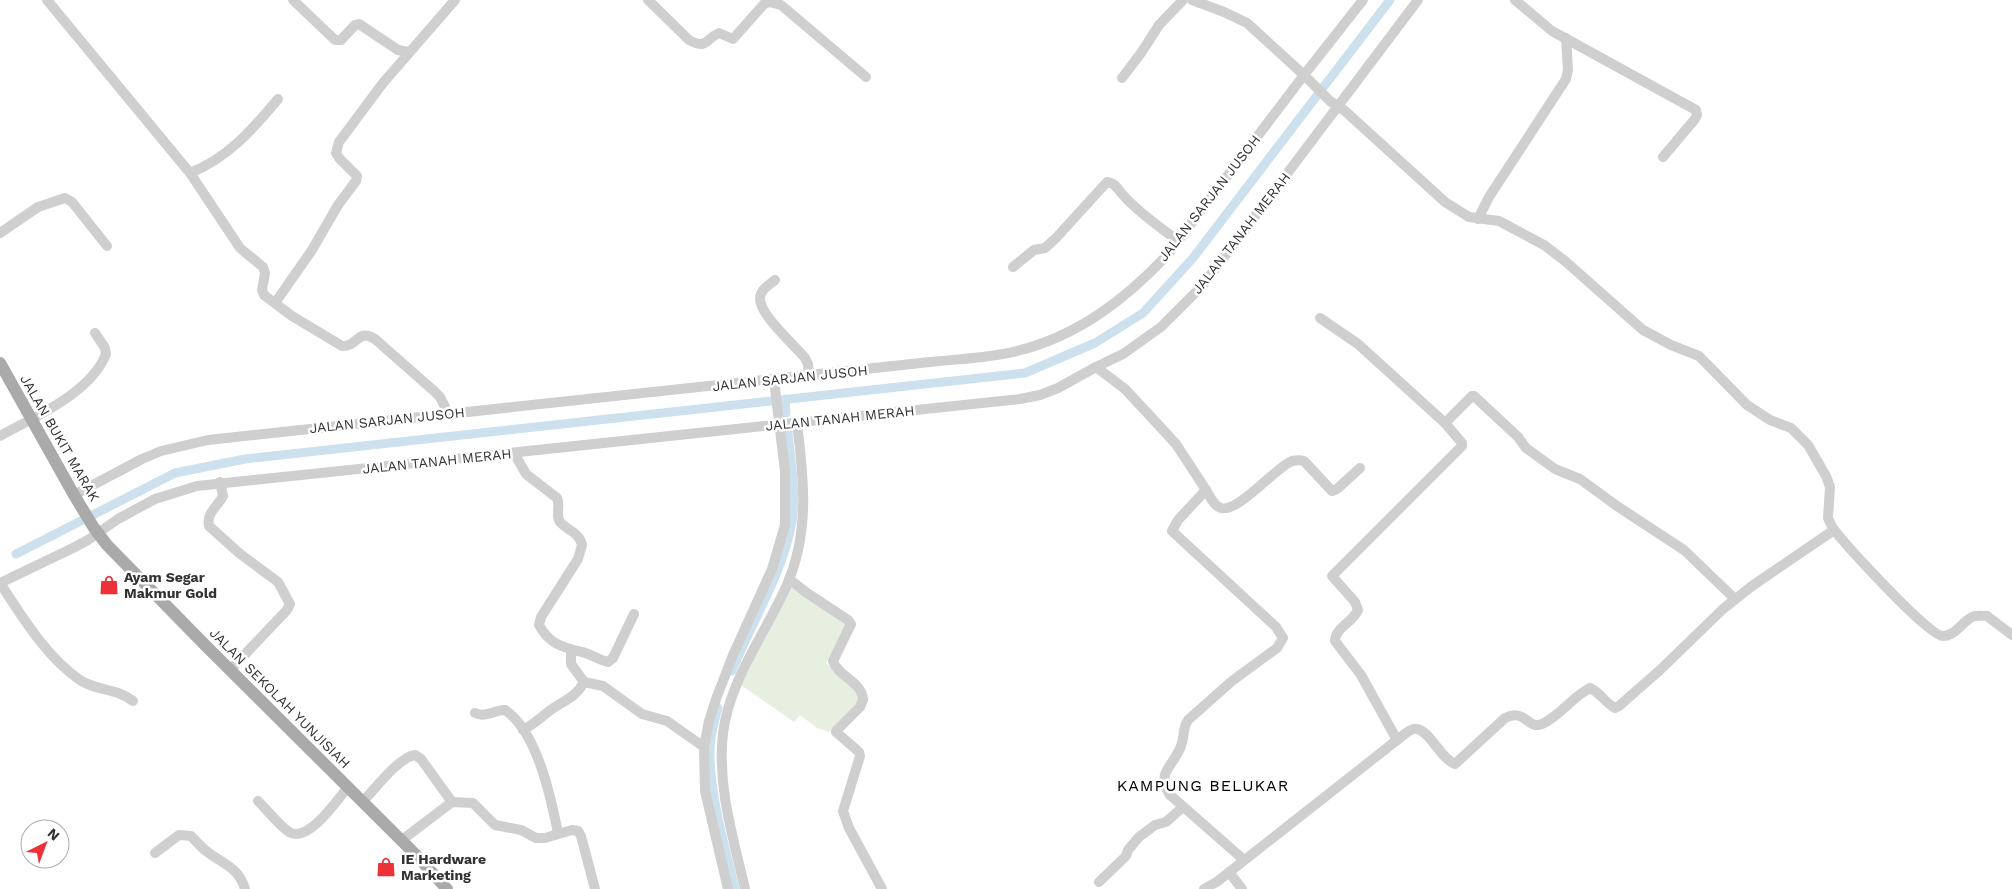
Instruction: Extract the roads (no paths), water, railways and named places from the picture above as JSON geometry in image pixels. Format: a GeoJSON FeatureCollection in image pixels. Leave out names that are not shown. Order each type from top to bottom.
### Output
{"type":"FeatureCollection","features":[{"type":"Feature","properties":{"kind":"main road","name":"JALAN BUKIT MARAK"},"geometry":{"type":"LineString","coordinates":[[0,363],[96,530]]}},
{"type":"Feature","properties":{"kind":"main road","name":"JALAN SEKOLAH YUNJISIAH"},"geometry":{"type":"LineString","coordinates":[[96,530],[125,565],[402,840],[447,889]]}},
{"type":"Feature","properties":{"kind":"street"},"geometry":{"type":"LineString","coordinates":[[46,0],[190,173],[240,248],[264,270],[262,290],[264,295],[319,333],[342,346],[348,346],[363,335],[368,335],[375,339],[440,397],[448,413]]}},
{"type":"Feature","properties":{"kind":"street"},"geometry":{"type":"LineString","coordinates":[[293,0],[335,40],[340,40],[355,25],[359,24],[398,50],[409,52]]}},
{"type":"Feature","properties":{"kind":"street"},"geometry":{"type":"LineString","coordinates":[[275,303],[303,263],[338,205],[356,181],[357,176],[339,158],[336,147],[360,113],[409,52],[455,0]]}},
{"type":"Feature","properties":{"kind":"street"},"geometry":{"type":"LineString","coordinates":[[648,0],[689,40],[703,45],[719,33],[733,39],[764,4],[768,2],[781,5],[866,76]]}},
{"type":"Feature","properties":{"kind":"street"},"geometry":{"type":"LineString","coordinates":[[1122,78],[1159,25],[1183,0]]}},
{"type":"Feature","properties":{"kind":"street"},"geometry":{"type":"LineString","coordinates":[[1192,0],[1247,23],[1333,104],[1345,111],[1445,202],[1469,216],[1499,221],[1544,245],[1565,261],[1643,330],[1671,345],[1699,356],[1747,405],[1770,420],[1791,428],[1808,445],[1826,476],[1830,487],[1828,518],[1834,530],[1927,628],[1940,636],[1946,636],[1973,616],[1986,616],[2012,636]]}},
{"type":"Feature","properties":{"kind":"street","name":"JALAN SARJAN JUSOH"},"geometry":{"type":"LineString","coordinates":[[76,498],[142,459],[185,445],[235,436],[448,413],[775,384],[809,376],[1014,352],[1060,337],[1084,325],[1106,310],[1156,266],[1178,242],[1363,0]]}},
{"type":"Feature","properties":{"kind":"street","name":"JALAN TANAH MERAH"},"geometry":{"type":"LineString","coordinates":[[0,583],[73,548],[96,530],[155,499],[197,486],[220,482],[1020,399],[1040,395],[1058,388],[1124,354],[1144,341],[1203,285],[1333,104],[1418,0]]}},
{"type":"Feature","properties":{"kind":"street"},"geometry":{"type":"LineString","coordinates":[[1515,0],[1540,22],[1566,38],[1696,110],[1697,116],[1695,120],[1663,158]]}},
{"type":"Feature","properties":{"kind":"street"},"geometry":{"type":"LineString","coordinates":[[1478,218],[1489,196],[1566,79],[1568,70],[1566,38]]}},
{"type":"Feature","properties":{"kind":"street"},"geometry":{"type":"LineString","coordinates":[[190,173],[206,167],[244,139],[278,99]]}},
{"type":"Feature","properties":{"kind":"street"},"geometry":{"type":"LineString","coordinates":[[1013,267],[1034,250],[1045,248],[1107,182],[1116,186],[1125,198],[1178,242]]}},
{"type":"Feature","properties":{"kind":"street"},"geometry":{"type":"LineString","coordinates":[[0,233],[38,208],[65,198],[72,202],[107,246]]}},
{"type":"Feature","properties":{"kind":"street"},"geometry":{"type":"LineString","coordinates":[[775,280],[760,295],[759,302],[768,318],[804,358],[808,364],[809,376]]}},
{"type":"Feature","properties":{"kind":"street"},"geometry":{"type":"LineString","coordinates":[[1320,318],[1358,344],[1445,423],[1460,440],[1462,446],[1332,576],[1355,602],[1358,610],[1353,619],[1336,634],[1335,641],[1361,675],[1397,740]]}},
{"type":"Feature","properties":{"kind":"street"},"geometry":{"type":"LineString","coordinates":[[0,436],[32,420],[76,391],[86,382],[106,354],[105,348],[95,332]]}},
{"type":"Feature","properties":{"kind":"street"},"geometry":{"type":"LineString","coordinates":[[1096,367],[1125,389],[1164,430],[1176,444],[1216,505],[1222,508],[1236,503],[1292,461],[1304,461],[1332,491],[1337,489],[1360,468]]}},
{"type":"Feature","properties":{"kind":"street"},"geometry":{"type":"LineString","coordinates":[[745,889],[727,813],[722,754],[724,730],[785,525],[785,471],[775,384]]}},
{"type":"Feature","properties":{"kind":"street"},"geometry":{"type":"LineString","coordinates":[[1445,423],[1474,396],[1518,437],[1526,448],[1555,470],[1580,479],[1684,550],[1735,599]]}},
{"type":"Feature","properties":{"kind":"street"},"geometry":{"type":"LineString","coordinates":[[728,889],[706,791],[704,747],[709,721],[733,655],[789,579],[802,534],[804,517],[803,469],[797,423]]}},
{"type":"Feature","properties":{"kind":"street"},"geometry":{"type":"LineString","coordinates":[[514,453],[526,474],[557,498],[559,503],[557,516],[560,521],[581,539],[582,545],[578,559],[541,617],[539,625],[544,635],[571,651],[582,652],[605,661],[611,661],[634,614]]}},
{"type":"Feature","properties":{"kind":"street"},"geometry":{"type":"LineString","coordinates":[[220,482],[223,496],[212,510],[208,520],[209,526],[239,553],[278,582],[290,604],[287,610],[230,670]]}},
{"type":"Feature","properties":{"kind":"street"},"geometry":{"type":"LineString","coordinates":[[1206,490],[1178,520],[1172,531],[1276,627],[1283,638],[1277,648],[1218,693],[1188,720],[1184,726],[1182,744],[1177,755],[1168,765],[1164,781],[1165,788],[1170,795],[1244,860]]}},
{"type":"Feature","properties":{"kind":"street"},"geometry":{"type":"LineString","coordinates":[[1204,889],[1229,872],[1406,733],[1418,729],[1444,757],[1455,764],[1505,718],[1518,714],[1532,724],[1542,724],[1590,688],[1615,708],[1660,670],[1735,599],[1834,530]]}},
{"type":"Feature","properties":{"kind":"street"},"geometry":{"type":"LineString","coordinates":[[789,579],[851,624],[833,661],[837,670],[861,690],[864,700],[860,707],[836,732],[860,752],[844,810],[849,828],[882,889]]}},
{"type":"Feature","properties":{"kind":"street"},"geometry":{"type":"LineString","coordinates":[[0,583],[47,649],[63,666],[90,686],[125,695],[133,701]]}},
{"type":"Feature","properties":{"kind":"street"},"geometry":{"type":"LineString","coordinates":[[571,651],[572,664],[584,682],[603,686],[642,714],[668,721],[704,747]]}},
{"type":"Feature","properties":{"kind":"street"},"geometry":{"type":"LineString","coordinates":[[523,730],[576,695],[584,682]]}},
{"type":"Feature","properties":{"kind":"street"},"geometry":{"type":"LineString","coordinates":[[475,713],[486,716],[499,710],[505,710],[517,720],[547,781],[558,833]]}},
{"type":"Feature","properties":{"kind":"street"},"geometry":{"type":"LineString","coordinates":[[362,801],[394,768],[408,757],[415,755],[421,759],[452,802]]}},
{"type":"Feature","properties":{"kind":"street"},"geometry":{"type":"LineString","coordinates":[[258,801],[290,832],[300,834],[309,830],[320,820],[348,787]]}},
{"type":"Feature","properties":{"kind":"street"},"geometry":{"type":"LineString","coordinates":[[402,840],[452,802],[473,803],[495,825],[521,830],[536,838],[546,838],[572,830],[580,834],[595,889]]}},
{"type":"Feature","properties":{"kind":"street"},"geometry":{"type":"LineString","coordinates":[[1099,882],[1126,856],[1128,850],[1139,837],[1155,825],[1166,822],[1183,807]]}},
{"type":"Feature","properties":{"kind":"street"},"geometry":{"type":"LineString","coordinates":[[155,853],[179,835],[191,836],[206,851],[226,863],[242,878],[245,889]]}},
{"type":"Feature","properties":{"kind":"street"},"geometry":{"type":"LineString","coordinates":[[1229,872],[1242,889]]}},
{"type":"Feature","properties":{"kind":"waterway"},"geometry":{"type":"LineString","coordinates":[[16,554],[175,473],[245,459],[1025,373],[1095,343],[1143,313],[1193,258],[1390,0]]}},
{"type":"Feature","properties":{"kind":"waterway"},"geometry":{"type":"LineString","coordinates":[[785,399],[786,413]]}},
{"type":"Feature","properties":{"kind":"waterway"},"geometry":{"type":"LineString","coordinates":[[732,671],[774,580],[792,522],[794,500],[793,476],[788,431]]}},
{"type":"Feature","properties":{"kind":"waterway"},"geometry":{"type":"LineString","coordinates":[[718,708],[711,739],[710,767],[718,819],[735,889]]}},
{"type":"Feature","properties":{"kind":"place","name":"Ayam Segar Makmur Gold"},"geometry":{"type":"Point","coordinates":[109,585]}},
{"type":"Feature","properties":{"kind":"place","name":"IE Hardware Marketing"},"geometry":{"type":"Point","coordinates":[386,867]}},
{"type":"Feature","properties":{"kind":"district","name":"KAMPUNG BELUKAR"},"geometry":{"type":"Point","coordinates":[1203,785]}}]}
